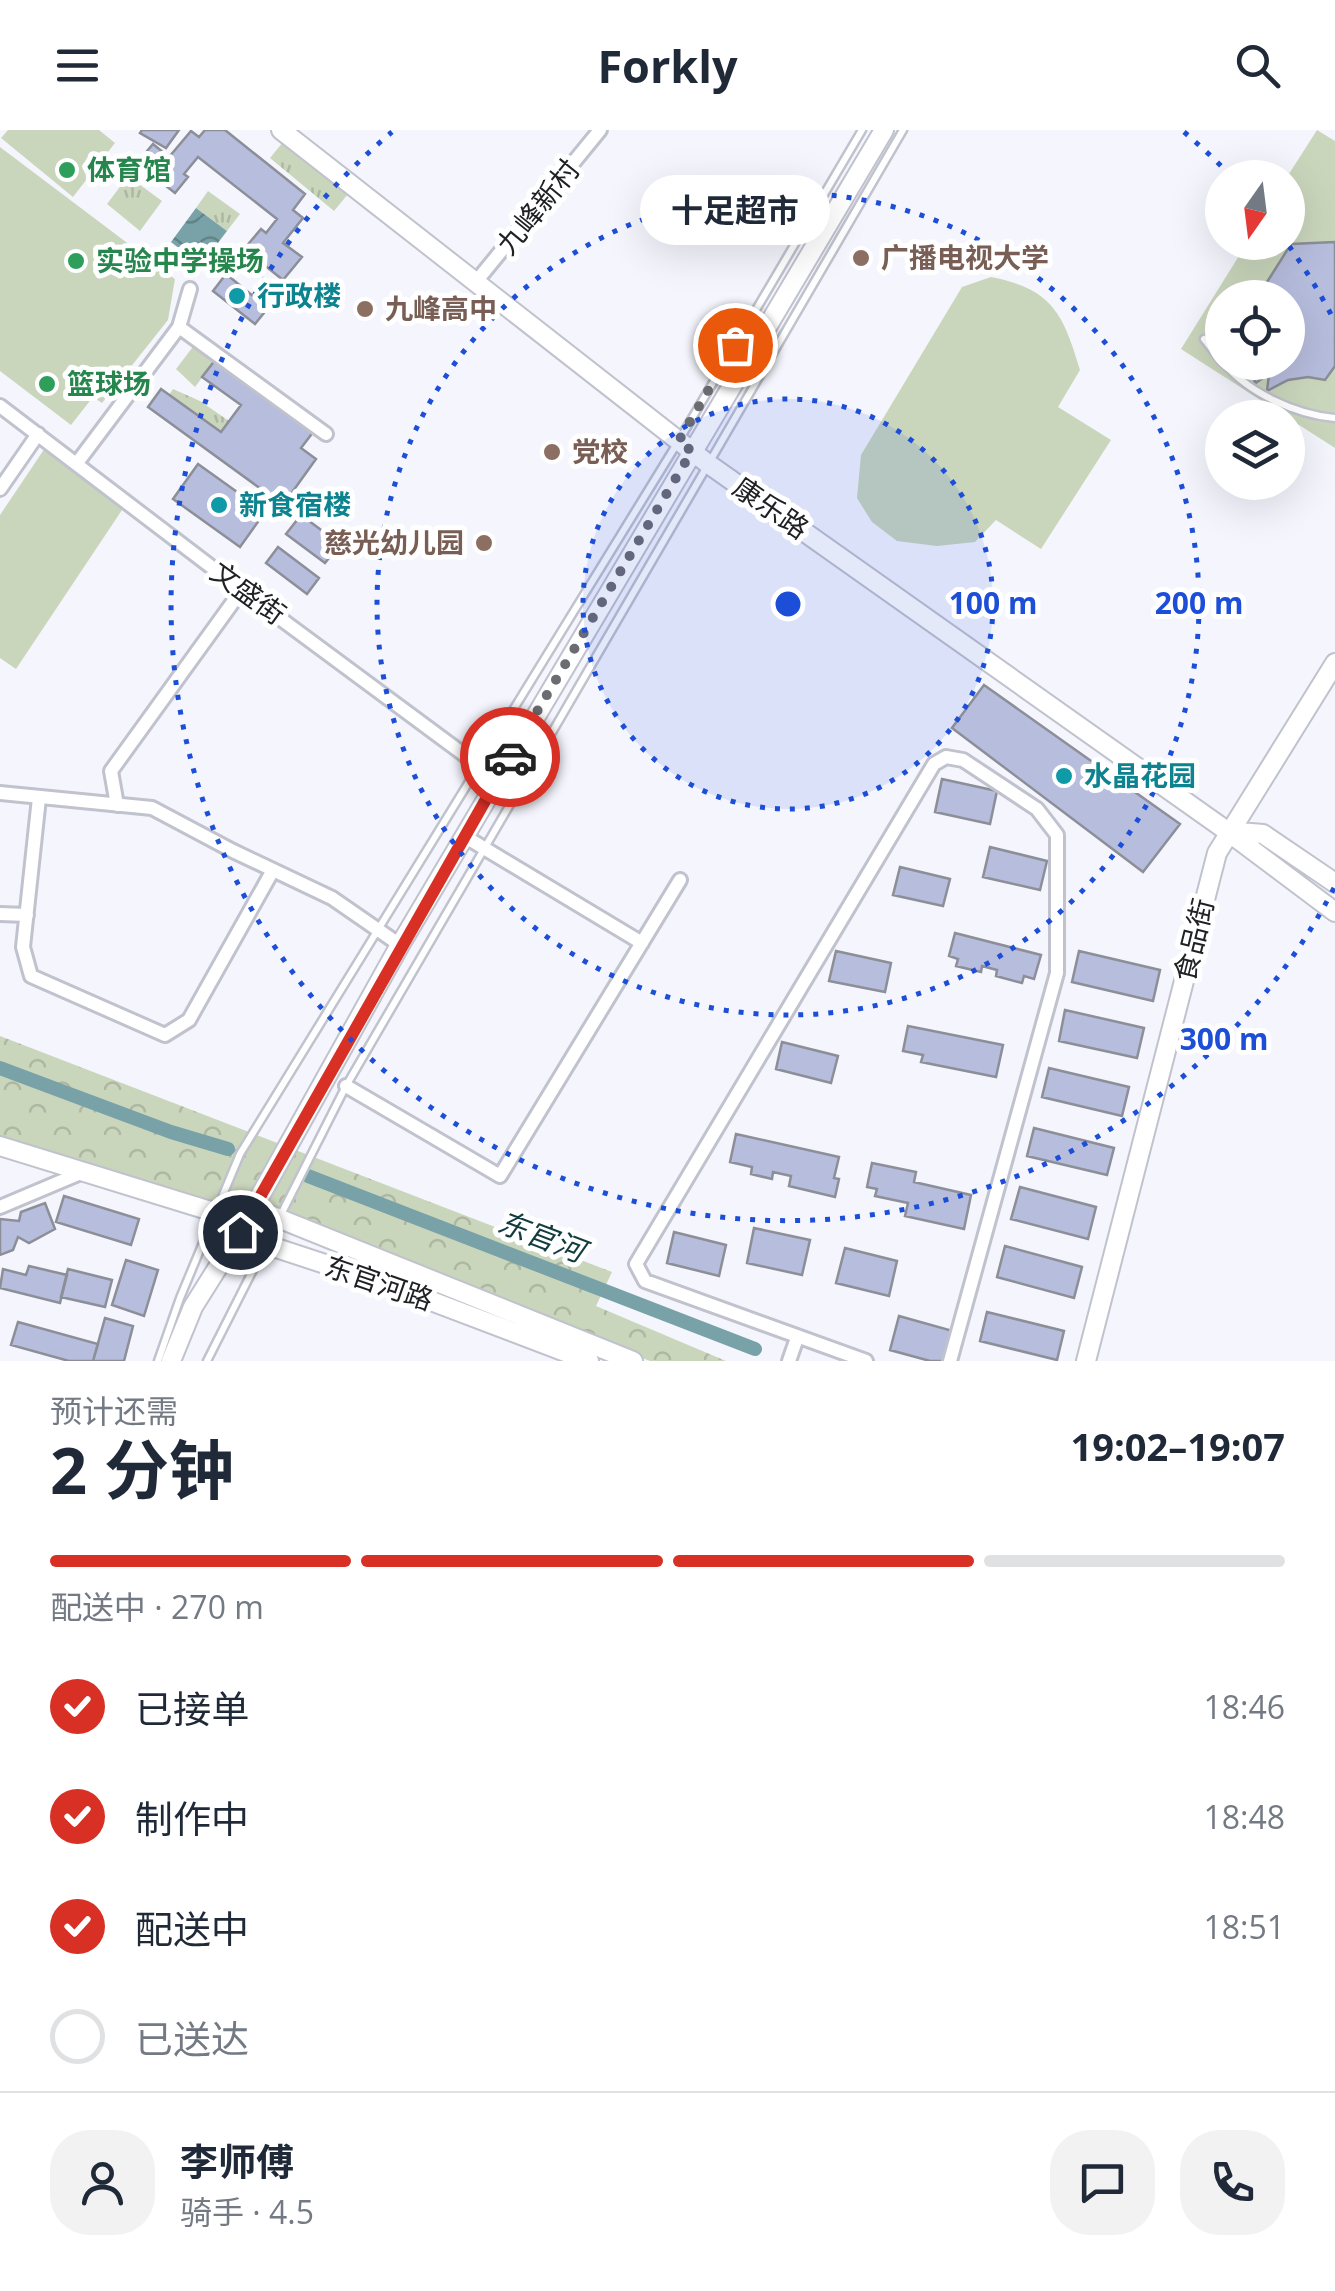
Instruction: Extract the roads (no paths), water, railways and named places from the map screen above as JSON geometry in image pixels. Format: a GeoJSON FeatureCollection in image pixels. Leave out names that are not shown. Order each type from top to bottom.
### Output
{"type":"FeatureCollection","features":[{"type":"Feature","properties":{"kind":"street","name":"康乐路"},"geometry":{"type":"LineString","coordinates":[[281,130],[693,452],[1335,912]]}},
{"type":"Feature","properties":{"kind":"street","name":"九峰新村"},"geometry":{"type":"LineString","coordinates":[[476,283],[600,130]]}},
{"type":"Feature","properties":{"kind":"street"},"geometry":{"type":"LineString","coordinates":[[172,1361],[193,1307],[240,1232],[496,779],[884,130]]}},
{"type":"Feature","properties":{"kind":"street"},"geometry":{"type":"LineString","coordinates":[[76,463],[180,327],[190,289]]}},
{"type":"Feature","properties":{"kind":"street"},"geometry":{"type":"LineString","coordinates":[[180,327],[326,434]]}},
{"type":"Feature","properties":{"kind":"street","name":"文盛街"},"geometry":{"type":"LineString","coordinates":[[0,406],[496,779]]}},
{"type":"Feature","properties":{"kind":"street"},"geometry":{"type":"LineString","coordinates":[[0,489],[38,434]]}},
{"type":"Feature","properties":{"kind":"street"},"geometry":{"type":"LineString","coordinates":[[117,805],[111,771],[233,602],[239,588]]}},
{"type":"Feature","properties":{"kind":"street","name":"食品街"},"geometry":{"type":"LineString","coordinates":[[1086,1361],[1217,852],[1335,663]]}},
{"type":"Feature","properties":{"kind":"street"},"geometry":{"type":"LineString","coordinates":[[866,1361],[645,1281],[636,1264],[934,764],[946,757],[964,760],[1037,809],[1058,835],[1056,972],[950,1361]]}},
{"type":"Feature","properties":{"kind":"street"},"geometry":{"type":"LineString","coordinates":[[0,793],[152,808],[332,898],[400,946]]}},
{"type":"Feature","properties":{"kind":"street"},"geometry":{"type":"LineString","coordinates":[[39,798],[24,947],[30,976],[165,1035],[190,1020],[273,870]]}},
{"type":"Feature","properties":{"kind":"street"},"geometry":{"type":"LineString","coordinates":[[1227,832],[1263,834],[1335,883]]}},
{"type":"Feature","properties":{"kind":"street"},"geometry":{"type":"LineString","coordinates":[[464,836],[642,943]]}},
{"type":"Feature","properties":{"kind":"street"},"geometry":{"type":"LineString","coordinates":[[346,1086],[500,1176],[680,880]]}},
{"type":"Feature","properties":{"kind":"street"},"geometry":{"type":"LineString","coordinates":[[0,914],[27,915]]}},
{"type":"Feature","properties":{"kind":"street","name":"东官河路"},"geometry":{"type":"LineString","coordinates":[[0,1146],[214,1212],[264,1244],[389,1285],[590,1361]]}},
{"type":"Feature","properties":{"kind":"street"},"geometry":{"type":"LineString","coordinates":[[0,1208],[83,1172]]}},
{"type":"Feature","properties":{"kind":"street"},"geometry":{"type":"LineString","coordinates":[[214,1212],[253,1208],[632,1361]]}},
{"type":"Feature","properties":{"kind":"street"},"geometry":{"type":"LineString","coordinates":[[789,1361],[796,1338]]}},
{"type":"Feature","properties":{"kind":"street"},"geometry":{"type":"LineString","coordinates":[[813,1361],[818,1345]]}},
{"type":"Feature","properties":{"kind":"lane"},"geometry":{"type":"LineString","coordinates":[[207,1361],[346,1086],[484,847],[862,130]]}},
{"type":"Feature","properties":{"kind":"lane"},"geometry":{"type":"LineString","coordinates":[[158,1361],[240,1154],[477,765],[693,452],[903,130]]}},
{"type":"Feature","properties":{"kind":"lane"},"geometry":{"type":"LineString","coordinates":[[1244,380],[1280,404],[1311,416],[1335,418]]}},
{"type":"Feature","properties":{"kind":"water"},"geometry":{"type":"Polygon","coordinates":[[[196,208],[227,231],[201,265],[171,242],[196,208]]]}},
{"type":"Feature","properties":{"kind":"waterway","name":"东官河"},"geometry":{"type":"LineString","coordinates":[[0,1068],[171,1132],[228,1149]]}},
{"type":"Feature","properties":{"kind":"waterway","name":"东官河"},"geometry":{"type":"LineString","coordinates":[[308,1176],[755,1349]]}},
{"type":"Feature","properties":{"kind":"place","name":"体育馆"},"geometry":{"type":"Point","coordinates":[67,170]}},
{"type":"Feature","properties":{"kind":"place","name":"广播电视大学"},"geometry":{"type":"Point","coordinates":[861,258]}},
{"type":"Feature","properties":{"kind":"place","name":"实验中学操场"},"geometry":{"type":"Point","coordinates":[76,261]}},
{"type":"Feature","properties":{"kind":"place","name":"行政楼"},"geometry":{"type":"Point","coordinates":[237,296]}},
{"type":"Feature","properties":{"kind":"place","name":"九峰高中"},"geometry":{"type":"Point","coordinates":[365,309]}},
{"type":"Feature","properties":{"kind":"place","name":"十足超市"},"geometry":{"type":"Point","coordinates":[735,345]}},
{"type":"Feature","properties":{"kind":"place","name":"篮球场"},"geometry":{"type":"Point","coordinates":[47,384]}},
{"type":"Feature","properties":{"kind":"place","name":"党校"},"geometry":{"type":"Point","coordinates":[552,452]}},
{"type":"Feature","properties":{"kind":"place","name":"新食宿楼"},"geometry":{"type":"Point","coordinates":[219,505]}},
{"type":"Feature","properties":{"kind":"place","name":"慈光幼儿园"},"geometry":{"type":"Point","coordinates":[484,543]}},
{"type":"Feature","properties":{"kind":"place","name":"水晶花园"},"geometry":{"type":"Point","coordinates":[1064,776]}}]}
